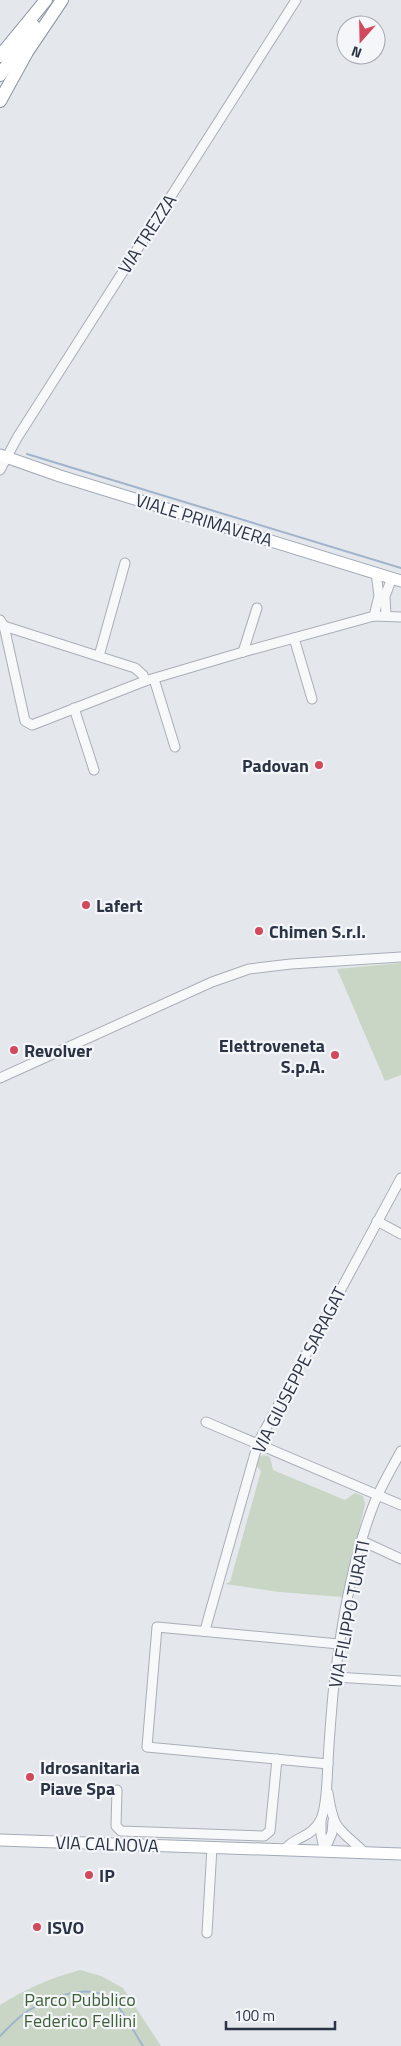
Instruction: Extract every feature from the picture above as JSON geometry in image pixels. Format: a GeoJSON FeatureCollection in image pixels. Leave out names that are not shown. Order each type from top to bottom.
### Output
{"type":"FeatureCollection","features":[{"type":"Feature","properties":{"kind":"highway"},"geometry":{"type":"LineString","coordinates":[[0,56],[46,0]]}},
{"type":"Feature","properties":{"kind":"highway"},"geometry":{"type":"LineString","coordinates":[[0,75],[54,0]]}},
{"type":"Feature","properties":{"kind":"highway"},"geometry":{"type":"LineString","coordinates":[[0,101],[35,40],[62,0]]}},
{"type":"Feature","properties":{"kind":"main road","name":"VIALE PRIMAVERA"},"geometry":{"type":"LineString","coordinates":[[3,457],[397,580]]}},
{"type":"Feature","properties":{"kind":"main road","name":"VIA CALNOVA"},"geometry":{"type":"LineString","coordinates":[[1,1841],[401,1854]]}},
{"type":"Feature","properties":{"kind":"street","name":"VIA TREZZA"},"geometry":{"type":"LineString","coordinates":[[0,470],[3,457],[17,438],[296,0]]}},
{"type":"Feature","properties":{"kind":"street"},"geometry":{"type":"LineString","coordinates":[[99,656],[125,563]]}},
{"type":"Feature","properties":{"kind":"street"},"geometry":{"type":"LineString","coordinates":[[374,616],[379,596],[376,573]]}},
{"type":"Feature","properties":{"kind":"street"},"geometry":{"type":"LineString","coordinates":[[386,616],[385,596],[397,580]]}},
{"type":"Feature","properties":{"kind":"street"},"geometry":{"type":"LineString","coordinates":[[243,652],[257,608]]}},
{"type":"Feature","properties":{"kind":"street"},"geometry":{"type":"LineString","coordinates":[[2,623],[25,720],[32,725],[150,680],[243,652],[374,616],[401,617]]}},
{"type":"Feature","properties":{"kind":"street"},"geometry":{"type":"LineString","coordinates":[[2,623],[135,668],[150,680],[175,747]]}},
{"type":"Feature","properties":{"kind":"street"},"geometry":{"type":"LineString","coordinates":[[294,638],[312,699]]}},
{"type":"Feature","properties":{"kind":"street"},"geometry":{"type":"LineString","coordinates":[[74,708],[94,770]]}},
{"type":"Feature","properties":{"kind":"street"},"geometry":{"type":"LineString","coordinates":[[0,1078],[212,982],[248,968],[401,957]]}},
{"type":"Feature","properties":{"kind":"street","name":"VIA GIUSEPPE SARAGAT"},"geometry":{"type":"LineString","coordinates":[[204,1630],[258,1443],[401,1178]]}},
{"type":"Feature","properties":{"kind":"street"},"geometry":{"type":"LineString","coordinates":[[377,1221],[401,1234]]}},
{"type":"Feature","properties":{"kind":"street"},"geometry":{"type":"LineString","coordinates":[[206,1422],[379,1494],[401,1505]]}},
{"type":"Feature","properties":{"kind":"street","name":"VIA FILIPPO TURATI"},"geometry":{"type":"LineString","coordinates":[[324,1851],[321,1834],[322,1818],[327,1786],[335,1677],[340,1644],[362,1541],[379,1494],[401,1451]]}},
{"type":"Feature","properties":{"kind":"street"},"geometry":{"type":"LineString","coordinates":[[362,1541],[401,1559]]}},
{"type":"Feature","properties":{"kind":"street"},"geometry":{"type":"LineString","coordinates":[[328,1764],[147,1747],[157,1626],[340,1644]]}},
{"type":"Feature","properties":{"kind":"street"},"geometry":{"type":"LineString","coordinates":[[335,1677],[401,1681]]}},
{"type":"Feature","properties":{"kind":"street"},"geometry":{"type":"LineString","coordinates":[[117,1790],[116,1826],[121,1831],[264,1836],[270,1831],[277,1759]]}},
{"type":"Feature","properties":{"kind":"street","name":"VIA FILIPPO TURATI"},"geometry":{"type":"LineString","coordinates":[[327,1786],[333,1818],[338,1830],[364,1852]]}},
{"type":"Feature","properties":{"kind":"street"},"geometry":{"type":"LineString","coordinates":[[284,1850],[288,1845],[310,1833],[322,1818]]}},
{"type":"Feature","properties":{"kind":"street","name":"VIA FILIPPO TURATI"},"geometry":{"type":"LineString","coordinates":[[324,1851],[332,1833],[333,1818]]}},
{"type":"Feature","properties":{"kind":"street"},"geometry":{"type":"LineString","coordinates":[[207,1932],[212,1847]]}},
{"type":"Feature","properties":{"kind":"green space"},"geometry":{"type":"Polygon","coordinates":[[[401,963],[401,1075],[385,1081],[337,969],[401,963]]]}},
{"type":"Feature","properties":{"kind":"green space"},"geometry":{"type":"Polygon","coordinates":[[[264,1455],[270,1457],[273,1470],[345,1500],[355,1493],[363,1496],[365,1504],[343,1597],[279,1592],[225,1584],[230,1582],[261,1471],[256,1465],[257,1458],[264,1455]]]}},
{"type":"Feature","properties":{"kind":"green space","name":"Parco Pubblico Federico Fellini"},"geometry":{"type":"Polygon","coordinates":[[[80,1970],[101,1976],[123,1988],[161,2046],[0,2046],[0,2005],[38,1985],[80,1970]]]}},
{"type":"Feature","properties":{"kind":"waterway"},"geometry":{"type":"LineString","coordinates":[[27,454],[401,568]]}},
{"type":"Feature","properties":{"kind":"waterway"},"geometry":{"type":"LineString","coordinates":[[0,2036],[21,2016],[38,2005],[71,1993],[93,1992],[104,1995],[118,2006],[143,2046]]}},
{"type":"Feature","properties":{"kind":"place","name":"Padovan"},"geometry":{"type":"Point","coordinates":[319,765]}},
{"type":"Feature","properties":{"kind":"place","name":"Lafert"},"geometry":{"type":"Point","coordinates":[86,905]}},
{"type":"Feature","properties":{"kind":"place","name":"Chimen S.r.l."},"geometry":{"type":"Point","coordinates":[259,931]}},
{"type":"Feature","properties":{"kind":"place","name":"Revolver"},"geometry":{"type":"Point","coordinates":[14,1050]}},
{"type":"Feature","properties":{"kind":"place","name":"Elettroveneta S.p.A."},"geometry":{"type":"Point","coordinates":[335,1055]}},
{"type":"Feature","properties":{"kind":"place","name":"Idrosanitaria Piave Spa"},"geometry":{"type":"Point","coordinates":[30,1777]}},
{"type":"Feature","properties":{"kind":"place","name":"IP"},"geometry":{"type":"Point","coordinates":[89,1875]}},
{"type":"Feature","properties":{"kind":"place","name":"ISVO"},"geometry":{"type":"Point","coordinates":[37,1927]}}]}
